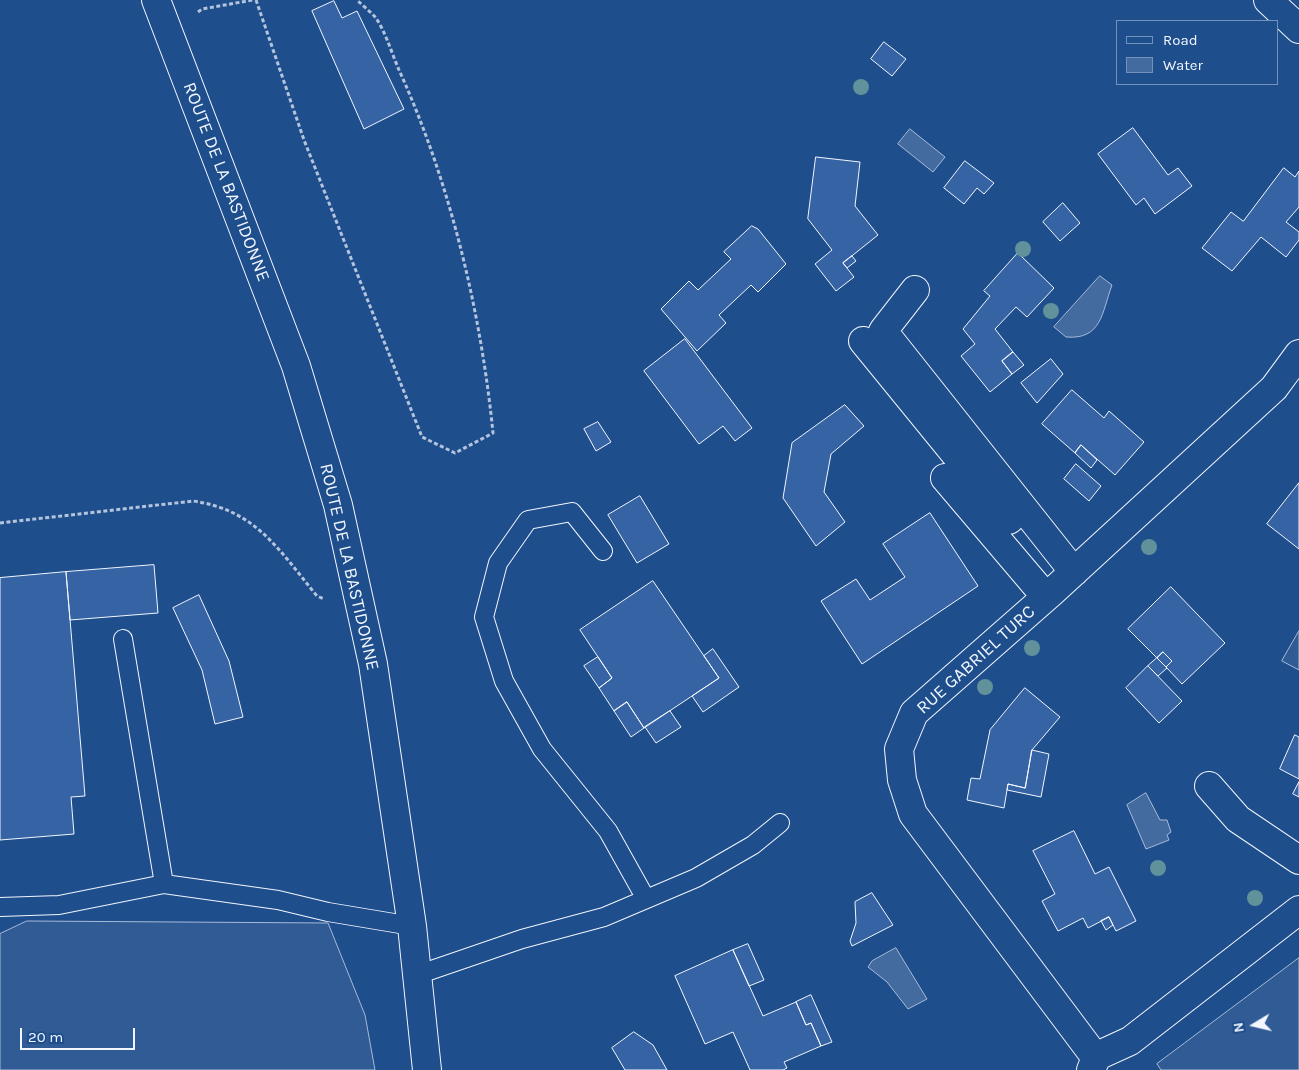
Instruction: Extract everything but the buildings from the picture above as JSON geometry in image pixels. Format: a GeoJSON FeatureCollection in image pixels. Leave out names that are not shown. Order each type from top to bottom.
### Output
{"type":"FeatureCollection","features":[{"type":"Feature","properties":{"kind":"street","name":"ROUTE DE LA BASTIDONNE"},"geometry":{"type":"LineString","coordinates":[[156,0],[296,366],[338,505],[373,664],[412,926],[427,1070]]}},
{"type":"Feature","properties":{"kind":"street"},"geometry":{"type":"LineString","coordinates":[[1268,0],[1299,29]]}},
{"type":"Feature","properties":{"kind":"street"},"geometry":{"type":"LineString","coordinates":[[915,290],[883,331],[1060,584]]}},
{"type":"Feature","properties":{"kind":"street"},"geometry":{"type":"LineString","coordinates":[[863,341],[1060,584]]}},
{"type":"Feature","properties":{"kind":"street","name":"RUE GABRIEL TURC"},"geometry":{"type":"LineString","coordinates":[[1093,1063],[913,814],[902,780],[898,748],[914,714],[1060,584],[1274,388],[1299,354]]}},
{"type":"Feature","properties":{"kind":"street"},"geometry":{"type":"LineString","coordinates":[[945,478],[1060,584]]}},
{"type":"Feature","properties":{"kind":"street"},"geometry":{"type":"LineString","coordinates":[[1209,786],[1238,820],[1299,860]]}},
{"type":"Feature","properties":{"kind":"street"},"geometry":{"type":"LineString","coordinates":[[1093,1063],[1130,1041],[1299,910]]}},
{"type":"Feature","properties":{"kind":"lane"},"geometry":{"type":"LineString","coordinates":[[602,551],[572,512],[528,520],[498,563],[484,617],[504,681],[542,749],[608,831],[646,899]]}},
{"type":"Feature","properties":{"kind":"lane"},"geometry":{"type":"LineString","coordinates":[[123,639],[164,884]]}},
{"type":"Feature","properties":{"kind":"lane"},"geometry":{"type":"LineString","coordinates":[[417,975],[522,940],[604,917],[696,878],[753,845],[780,822]]}},
{"type":"Feature","properties":{"kind":"lane"},"geometry":{"type":"LineString","coordinates":[[0,907],[59,905],[164,884],[278,900],[328,912],[412,926]]}},
{"type":"Feature","properties":{"kind":"path"},"geometry":{"type":"LineString","coordinates":[[169,33],[202,9],[254,0],[304,140],[422,437],[455,453],[493,433],[488,381],[471,294],[443,188],[412,97],[376,18],[358,1]]}},
{"type":"Feature","properties":{"kind":"path"},"geometry":{"type":"LineString","coordinates":[[0,523],[193,500],[217,504],[246,518],[275,545],[317,596],[362,615]]}},
{"type":"Feature","properties":{"kind":"shaded area"},"geometry":{"type":"Polygon","coordinates":[[[1299,631],[1299,670],[1282,661],[1299,631]]]}},
{"type":"Feature","properties":{"kind":"shaded area"},"geometry":{"type":"Polygon","coordinates":[[[27,921],[328,923],[365,1015],[375,1070],[0,1070],[0,934],[27,921]]]}},
{"type":"Feature","properties":{"kind":"shaded area"},"geometry":{"type":"Polygon","coordinates":[[[1299,958],[1299,1070],[1161,1070],[1157,1064],[1299,958]]]}},
{"type":"Feature","properties":{"kind":"water"},"geometry":{"type":"Polygon","coordinates":[[[910,129],[945,157],[933,172],[898,144],[910,129]]]}},
{"type":"Feature","properties":{"kind":"water"},"geometry":{"type":"Polygon","coordinates":[[[1100,276],[1112,285],[1099,322],[1087,334],[1078,337],[1066,337],[1054,327],[1100,276]]]}},
{"type":"Feature","properties":{"kind":"water"},"geometry":{"type":"Polygon","coordinates":[[[1146,793],[1160,820],[1167,820],[1171,832],[1167,835],[1169,840],[1146,849],[1127,805],[1146,793]]]}},
{"type":"Feature","properties":{"kind":"water"},"geometry":{"type":"Polygon","coordinates":[[[896,948],[927,999],[908,1009],[887,982],[868,967],[872,961],[896,948]]]}}]}
